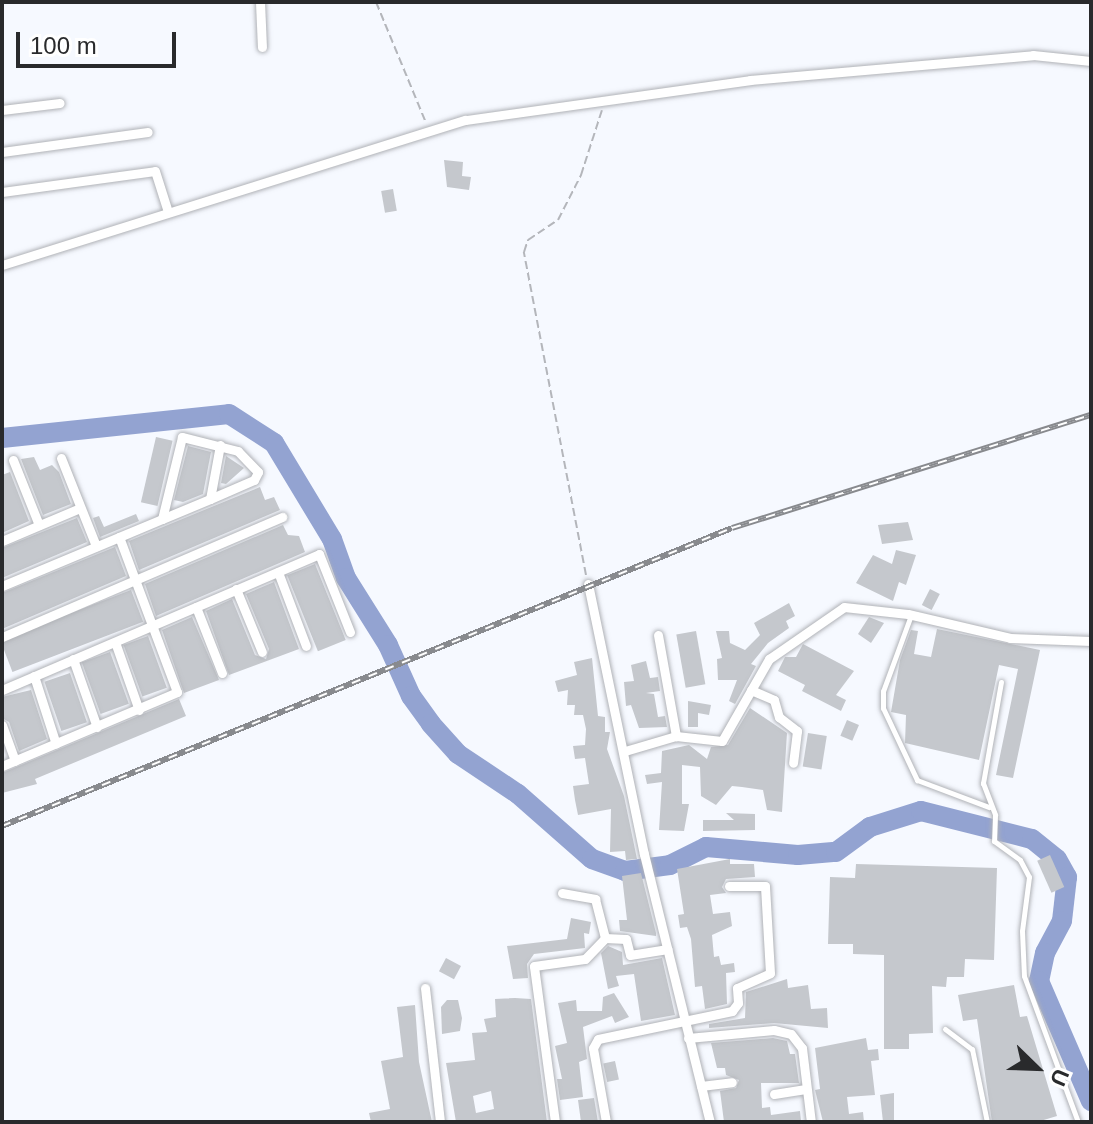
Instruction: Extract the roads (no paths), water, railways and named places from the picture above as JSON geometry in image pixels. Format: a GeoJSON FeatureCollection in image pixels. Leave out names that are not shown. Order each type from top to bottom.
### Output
{"type":"FeatureCollection","features":[{"type":"Feature","properties":{"kind":"street"},"geometry":{"type":"LineString","coordinates":[[260,2],[262,47]]}},
{"type":"Feature","properties":{"kind":"street"},"geometry":{"type":"LineString","coordinates":[[2,265],[428,128],[605,96],[736,81],[1033,55],[1091,61]]}},
{"type":"Feature","properties":{"kind":"street"},"geometry":{"type":"LineString","coordinates":[[2,110],[60,103]]}},
{"type":"Feature","properties":{"kind":"street"},"geometry":{"type":"LineString","coordinates":[[2,152],[148,132]]}},
{"type":"Feature","properties":{"kind":"street"},"geometry":{"type":"LineString","coordinates":[[2,192],[155,171],[168,212]]}},
{"type":"Feature","properties":{"kind":"street"},"geometry":{"type":"LineString","coordinates":[[2,586],[210,499],[258,476],[238,451],[179,439],[162,519]]}},
{"type":"Feature","properties":{"kind":"street"},"geometry":{"type":"LineString","coordinates":[[210,499],[220,445]]}},
{"type":"Feature","properties":{"kind":"street"},"geometry":{"type":"LineString","coordinates":[[61,458],[96,546]]}},
{"type":"Feature","properties":{"kind":"street"},"geometry":{"type":"LineString","coordinates":[[13,460],[39,525]]}},
{"type":"Feature","properties":{"kind":"street"},"geometry":{"type":"LineString","coordinates":[[2,541],[80,508]]}},
{"type":"Feature","properties":{"kind":"street"},"geometry":{"type":"LineString","coordinates":[[2,637],[282,517]]}},
{"type":"Feature","properties":{"kind":"street"},"geometry":{"type":"LineString","coordinates":[[2,766],[174,695],[179,687],[119,537]]}},
{"type":"Feature","properties":{"kind":"street"},"geometry":{"type":"LineString","coordinates":[[2,690],[321,555],[350,632]]}},
{"type":"Feature","properties":{"kind":"street"},"geometry":{"type":"LineString","coordinates":[[278,572],[306,646]]}},
{"type":"Feature","properties":{"kind":"street"},"geometry":{"type":"LineString","coordinates":[[588,584],[644,854],[710,1122]]}},
{"type":"Feature","properties":{"kind":"street"},"geometry":{"type":"LineString","coordinates":[[236,589],[262,652]]}},
{"type":"Feature","properties":{"kind":"street"},"geometry":{"type":"LineString","coordinates":[[196,607],[222,673]]}},
{"type":"Feature","properties":{"kind":"street"},"geometry":{"type":"LineString","coordinates":[[625,751],[676,736],[722,741],[769,659],[832,612],[844,607],[909,615],[1010,638],[1091,641]]}},
{"type":"Feature","properties":{"kind":"street"},"geometry":{"type":"LineString","coordinates":[[658,635],[676,736]]}},
{"type":"Feature","properties":{"kind":"street"},"geometry":{"type":"LineString","coordinates":[[115,642],[139,710]]}},
{"type":"Feature","properties":{"kind":"street"},"geometry":{"type":"LineString","coordinates":[[73,659],[97,727]]}},
{"type":"Feature","properties":{"kind":"street"},"geometry":{"type":"LineString","coordinates":[[34,676],[56,744]]}},
{"type":"Feature","properties":{"kind":"street"},"geometry":{"type":"LineString","coordinates":[[751,690],[774,700],[779,717],[797,731],[793,763]]}},
{"type":"Feature","properties":{"kind":"street"},"geometry":{"type":"LineString","coordinates":[[2,725],[15,761]]}},
{"type":"Feature","properties":{"kind":"street"},"geometry":{"type":"LineString","coordinates":[[606,1122],[596,1042],[732,1011],[738,987],[770,973],[765,886],[729,886]]}},
{"type":"Feature","properties":{"kind":"street"},"geometry":{"type":"LineString","coordinates":[[562,893],[595,899],[605,938]]}},
{"type":"Feature","properties":{"kind":"street"},"geometry":{"type":"LineString","coordinates":[[605,938],[626,940],[633,956],[668,949]]}},
{"type":"Feature","properties":{"kind":"street"},"geometry":{"type":"LineString","coordinates":[[555,1122],[534,966],[585,959],[605,938]]}},
{"type":"Feature","properties":{"kind":"street"},"geometry":{"type":"LineString","coordinates":[[425,988],[440,1122]]}},
{"type":"Feature","properties":{"kind":"street"},"geometry":{"type":"LineString","coordinates":[[688,1038],[786,1032],[801,1044],[811,1122]]}},
{"type":"Feature","properties":{"kind":"street"},"geometry":{"type":"LineString","coordinates":[[701,1086],[732,1082]]}},
{"type":"Feature","properties":{"kind":"street"},"geometry":{"type":"LineString","coordinates":[[774,1094],[806,1089]]}},
{"type":"Feature","properties":{"kind":"lane"},"geometry":{"type":"LineString","coordinates":[[909,615],[883,691],[883,708],[917,780],[989,807]]}},
{"type":"Feature","properties":{"kind":"lane"},"geometry":{"type":"LineString","coordinates":[[1001,682],[982,774],[989,807],[995,815],[993,837],[1020,860],[1029,877],[1022,931],[1024,976],[1078,1122]]}},
{"type":"Feature","properties":{"kind":"lane"},"geometry":{"type":"LineString","coordinates":[[945,1029],[972,1049],[987,1122]]}},
{"type":"Feature","properties":{"kind":"waterway"},"geometry":{"type":"LineString","coordinates":[[2,438],[229,414],[274,443],[332,539],[346,578],[388,645],[411,696],[431,724],[458,754],[518,794],[592,859],[625,871],[670,865],[706,847],[798,855],[836,852],[870,827],[921,811],[1032,839],[1057,859],[1067,877],[1062,921],[1045,953],[1039,981],[1091,1101]]}},
{"type":"Feature","properties":{"kind":"railway"},"geometry":{"type":"LineString","coordinates":[[2,826],[732,528],[1091,415]]}}]}
